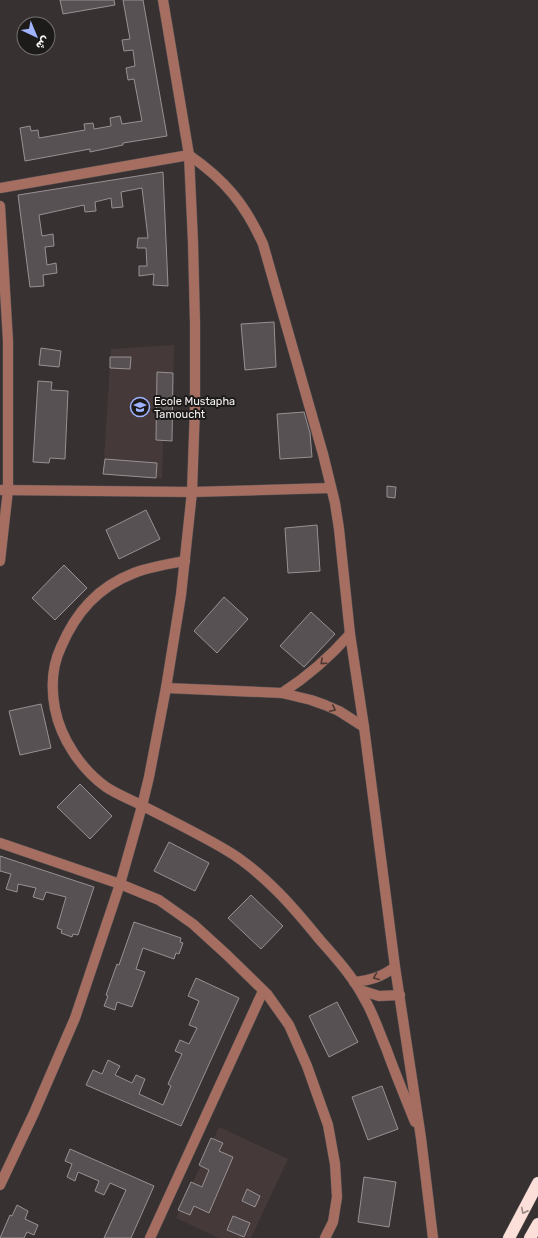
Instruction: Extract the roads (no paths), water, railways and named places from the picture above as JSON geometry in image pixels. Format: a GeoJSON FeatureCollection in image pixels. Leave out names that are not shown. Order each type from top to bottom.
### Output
{"type":"FeatureCollection","features":[{"type":"Feature","properties":{"kind":"highway"},"geometry":{"type":"LineString","coordinates":[[509,1238],[538,1183]]}},
{"type":"Feature","properties":{"kind":"highway"},"geometry":{"type":"LineString","coordinates":[[530,1238],[538,1224]]}},
{"type":"Feature","properties":{"kind":"street"},"geometry":{"type":"LineString","coordinates":[[0,1185],[34,1114],[75,1018],[120,884],[142,806],[166,688],[181,595],[192,492],[195,323],[189,155],[163,0]]}},
{"type":"Feature","properties":{"kind":"street"},"geometry":{"type":"LineString","coordinates":[[0,188],[189,155],[205,166],[233,193],[245,209],[263,244],[323,454],[339,529],[350,634],[364,727],[395,966],[421,1138],[433,1238]]}},
{"type":"Feature","properties":{"kind":"street"},"geometry":{"type":"LineString","coordinates":[[0,206],[8,341],[4,490],[0,561]]}},
{"type":"Feature","properties":{"kind":"street"},"geometry":{"type":"LineString","coordinates":[[4,490],[192,492],[331,488]]}},
{"type":"Feature","properties":{"kind":"street"},"geometry":{"type":"LineString","coordinates":[[185,561],[136,572],[114,582],[95,596],[79,613],[58,652],[53,676],[53,699],[58,722],[68,744],[83,766],[104,786],[227,850],[255,870],[302,918],[357,986],[371,1012],[421,1138]]}},
{"type":"Feature","properties":{"kind":"street"},"geometry":{"type":"LineString","coordinates":[[282,693],[319,666],[350,634]]}},
{"type":"Feature","properties":{"kind":"street"},"geometry":{"type":"LineString","coordinates":[[166,688],[282,693],[325,705],[364,727]]}},
{"type":"Feature","properties":{"kind":"street"},"geometry":{"type":"LineString","coordinates":[[0,843],[120,884],[159,900],[192,924],[227,955],[263,991],[289,1025],[307,1066],[328,1125],[335,1164],[337,1197],[333,1222],[326,1238]]}},
{"type":"Feature","properties":{"kind":"street"},"geometry":{"type":"LineString","coordinates":[[357,986],[367,980],[377,978],[395,966]]}},
{"type":"Feature","properties":{"kind":"street"},"geometry":{"type":"LineString","coordinates":[[357,986],[379,996],[400,995]]}},
{"type":"Feature","properties":{"kind":"street"},"geometry":{"type":"LineString","coordinates":[[150,1238],[263,991]]}},
{"type":"Feature","properties":{"kind":"place","name":"Ecole Mustapha Tamoucht"},"geometry":{"type":"Point","coordinates":[140,407]}}]}
